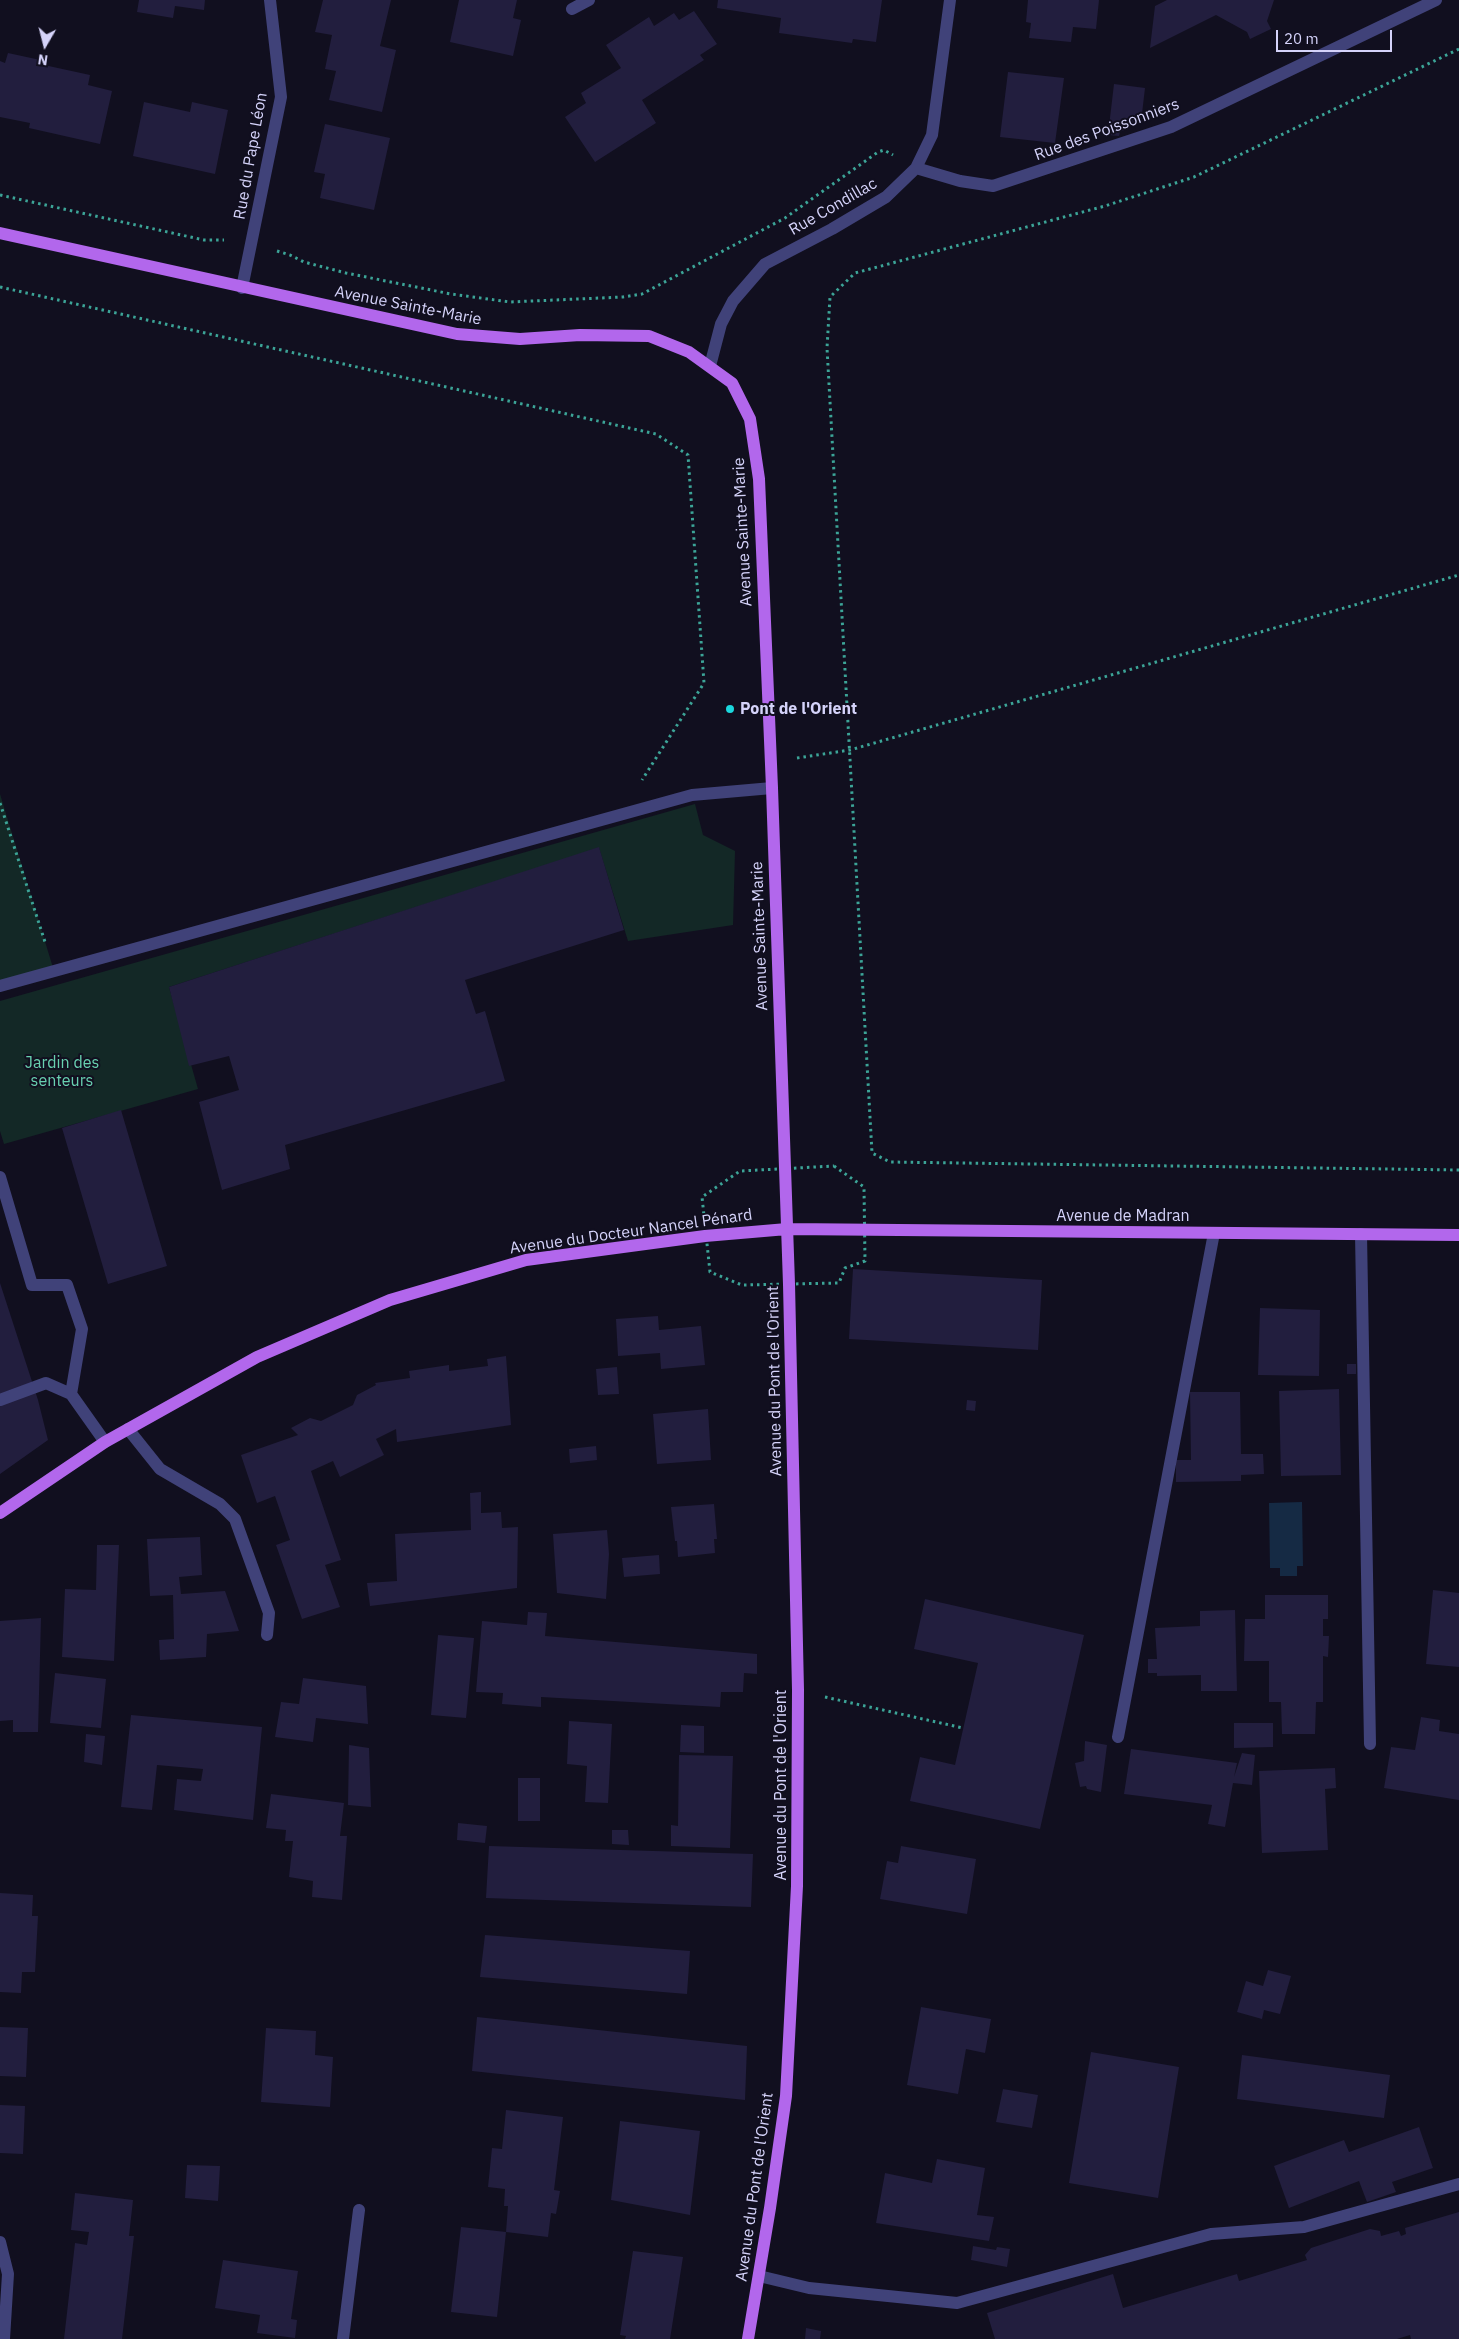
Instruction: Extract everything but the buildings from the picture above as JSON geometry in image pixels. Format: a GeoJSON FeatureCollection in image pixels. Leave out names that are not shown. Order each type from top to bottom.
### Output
{"type":"FeatureCollection","features":[{"type":"Feature","properties":{"kind":"main road","name":"Avenue Sainte-Marie"},"geometry":{"type":"LineString","coordinates":[[0,233],[457,334],[488,338],[550,338],[580,334],[649,336],[689,352],[732,383],[750,419],[759,479],[787,1229]]}},
{"type":"Feature","properties":{"kind":"main road","name":"Avenue de Madran"},"geometry":{"type":"LineString","coordinates":[[787,1229],[1459,1235]]}},
{"type":"Feature","properties":{"kind":"main road","name":"Avenue du Docteur Nancel Pénard"},"geometry":{"type":"LineString","coordinates":[[0,1514],[105,1442],[257,1357],[398,1298],[526,1260],[705,1236],[787,1229]]}},
{"type":"Feature","properties":{"kind":"main road","name":"Avenue du Pont de l'Orient"},"geometry":{"type":"LineString","coordinates":[[748,2339],[786,2096],[797,1886],[798,1690],[787,1229]]}},
{"type":"Feature","properties":{"kind":"street","name":"Rue du Pape Léon"},"geometry":{"type":"LineString","coordinates":[[242,288],[281,97],[270,0]]}},
{"type":"Feature","properties":{"kind":"street"},"geometry":{"type":"LineString","coordinates":[[572,8],[589,0]]}},
{"type":"Feature","properties":{"kind":"street","name":"Rue Condillac"},"geometry":{"type":"LineString","coordinates":[[710,366],[721,324],[733,301],[765,264],[832,229],[886,197],[916,168],[932,136],[950,0]]}},
{"type":"Feature","properties":{"kind":"street","name":"Rue des Poissonniers"},"geometry":{"type":"LineString","coordinates":[[916,168],[960,180],[993,186],[1171,127],[1436,0]]}},
{"type":"Feature","properties":{"kind":"street"},"geometry":{"type":"LineString","coordinates":[[0,986],[692,795],[772,788]]}},
{"type":"Feature","properties":{"kind":"street"},"geometry":{"type":"LineString","coordinates":[[0,1177],[32,1285],[67,1285],[82,1330],[72,1394]]}},
{"type":"Feature","properties":{"kind":"street"},"geometry":{"type":"LineString","coordinates":[[1118,1737],[1214,1233]]}},
{"type":"Feature","properties":{"kind":"street"},"geometry":{"type":"LineString","coordinates":[[1361,1234],[1370,1744]]}},
{"type":"Feature","properties":{"kind":"street"},"geometry":{"type":"LineString","coordinates":[[0,1400],[46,1383],[72,1394],[105,1442]]}},
{"type":"Feature","properties":{"kind":"street"},"geometry":{"type":"LineString","coordinates":[[128,1429],[160,1469],[220,1504],[235,1519],[269,1613],[267,1635]]}},
{"type":"Feature","properties":{"kind":"street"},"geometry":{"type":"LineString","coordinates":[[759,2276],[809,2288],[957,2303],[1211,2234],[1304,2227],[1459,2184]]}},
{"type":"Feature","properties":{"kind":"street"},"geometry":{"type":"LineString","coordinates":[[343,2339],[358,2210]]}},
{"type":"Feature","properties":{"kind":"street"},"geometry":{"type":"LineString","coordinates":[[0,2242],[8,2274],[4,2339]]}},
{"type":"Feature","properties":{"kind":"path"},"geometry":{"type":"LineString","coordinates":[[1459,49],[1194,177],[1105,206],[855,273],[830,297],[827,348],[872,1153],[890,1162],[1459,1170]]}},
{"type":"Feature","properties":{"kind":"path"},"geometry":{"type":"LineString","coordinates":[[0,195],[204,240],[232,241],[251,245],[346,273],[510,302],[623,297],[642,294],[785,218],[878,152],[884,150],[916,168]]}},
{"type":"Feature","properties":{"kind":"path"},"geometry":{"type":"LineString","coordinates":[[0,287],[656,434],[688,455],[704,683],[620,814]]}},
{"type":"Feature","properties":{"kind":"path"},"geometry":{"type":"LineString","coordinates":[[770,762],[850,750],[1459,575]]}},
{"type":"Feature","properties":{"kind":"path"},"geometry":{"type":"LineString","coordinates":[[0,803],[54,970]]}},
{"type":"Feature","properties":{"kind":"path"},"geometry":{"type":"LineString","coordinates":[[798,1690],[845,1703],[963,1728]]}},
{"type":"Feature","properties":{"kind":"green space"},"geometry":{"type":"Polygon","coordinates":[[[0,794],[54,971],[0,986],[0,794]]]}},
{"type":"Feature","properties":{"kind":"green space","name":"Jardin des senteurs"},"geometry":{"type":"Polygon","coordinates":[[[695,804],[703,835],[735,851],[733,925],[628,941],[599,848],[169,987],[198,1089],[4,1144],[0,1131],[0,1001],[695,804]]]}},
{"type":"Feature","properties":{"kind":"water"},"geometry":{"type":"Polygon","coordinates":[[[1302,1502],[1303,1566],[1297,1566],[1297,1576],[1280,1576],[1280,1568],[1270,1568],[1269,1503],[1302,1502]]]}},
{"type":"Feature","properties":{"kind":"place","name":"Pont de l'Orient"},"geometry":{"type":"Point","coordinates":[730,709]}}]}
